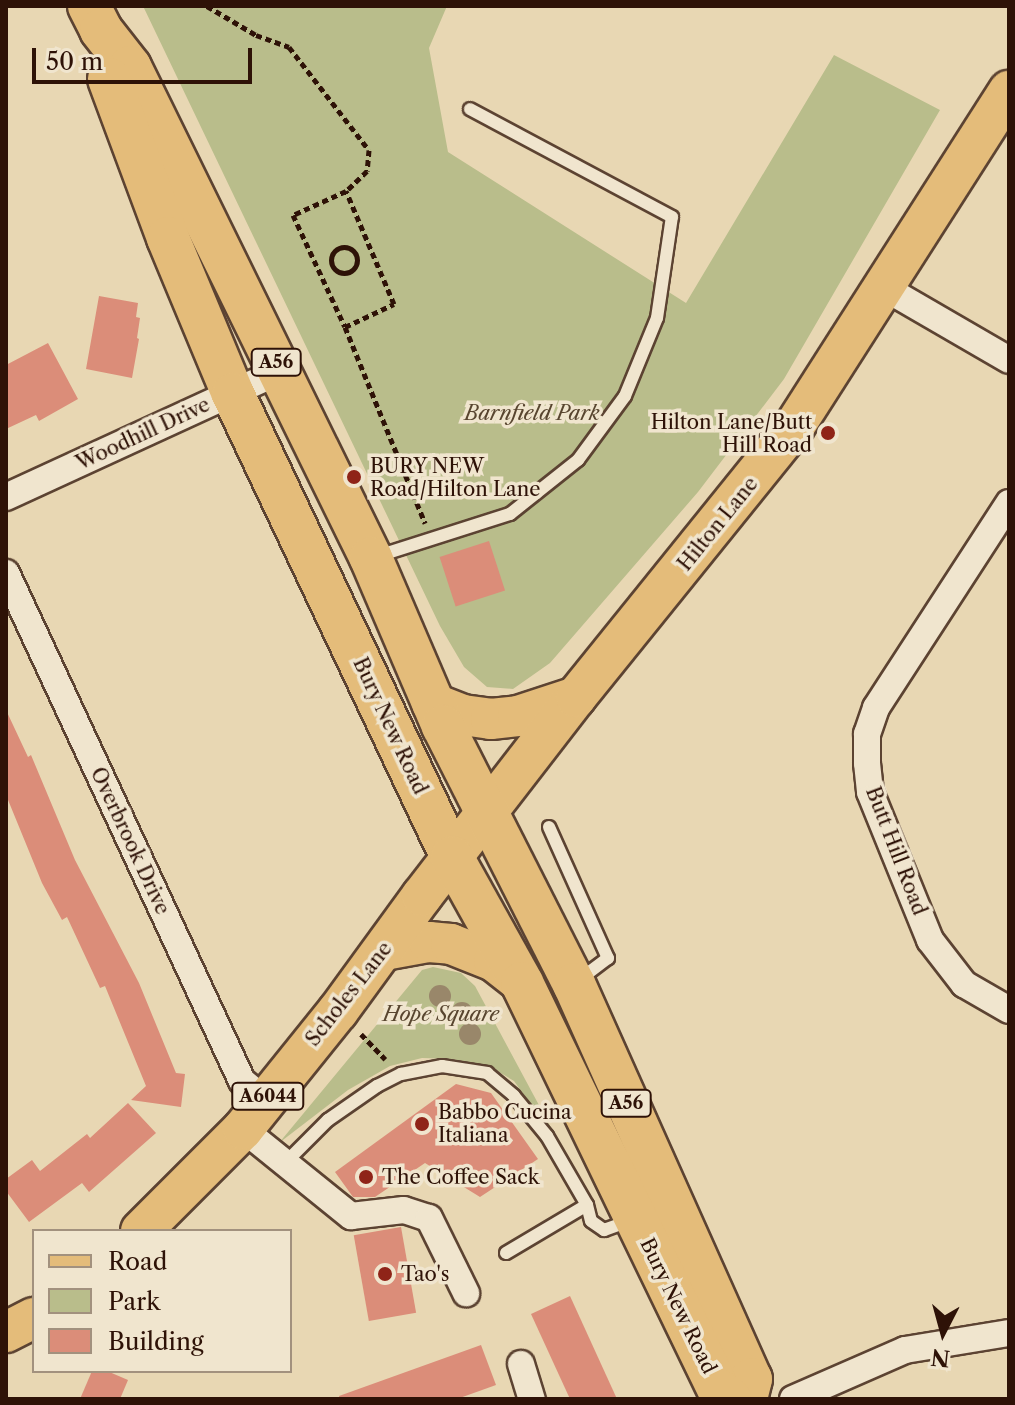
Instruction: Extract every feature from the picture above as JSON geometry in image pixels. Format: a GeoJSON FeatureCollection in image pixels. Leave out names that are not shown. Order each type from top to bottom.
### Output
{"type":"FeatureCollection","features":[{"type":"Feature","properties":{"kind":"highway","name":"Bury New Road"},"geometry":{"type":"LineString","coordinates":[[95,18],[130,67],[371,558],[432,703],[574,984],[751,1379],[746,1399]]}},
{"type":"Feature","properties":{"kind":"highway","name":"Bury New Road"},"geometry":{"type":"LineString","coordinates":[[95,18],[110,83],[168,238],[233,394],[452,857],[522,983],[719,1390],[730,1399]]}},
{"type":"Feature","properties":{"kind":"main road","name":"Hilton Lane"},"geometry":{"type":"LineString","coordinates":[[452,857],[576,697],[794,427],[1009,91]]}},
{"type":"Feature","properties":{"kind":"main road"},"geometry":{"type":"LineString","coordinates":[[432,703],[463,715],[491,719],[518,716],[576,697]]}},
{"type":"Feature","properties":{"kind":"main road","name":"Scholes Lane"},"geometry":{"type":"LineString","coordinates":[[143,1229],[254,1114],[338,1011],[452,857]]}},
{"type":"Feature","properties":{"kind":"main road"},"geometry":{"type":"LineString","coordinates":[[384,950],[429,942],[466,947],[494,961],[522,983]]}},
{"type":"Feature","properties":{"kind":"main road"},"geometry":{"type":"LineString","coordinates":[[6,1332],[32,1319]]}},
{"type":"Feature","properties":{"kind":"street"},"geometry":{"type":"LineString","coordinates":[[885,288],[1009,360]]}},
{"type":"Feature","properties":{"kind":"street","name":"Woodhill Drive"},"geometry":{"type":"LineString","coordinates":[[6,497],[280,371]]}},
{"type":"Feature","properties":{"kind":"street","name":"Butt Hill Road"},"geometry":{"type":"LineString","coordinates":[[1009,503],[876,708],[867,734],[867,763],[870,792],[930,940],[964,984],[1009,1010]]}},
{"type":"Feature","properties":{"kind":"street","name":"Overbrook Drive"},"geometry":{"type":"LineString","coordinates":[[6,573],[242,1081],[254,1114],[285,1163],[351,1216],[404,1210],[429,1218],[466,1293]]}},
{"type":"Feature","properties":{"kind":"street"},"geometry":{"type":"LineString","coordinates":[[793,1399],[905,1350],[1009,1333]]}},
{"type":"Feature","properties":{"kind":"street"},"geometry":{"type":"LineString","coordinates":[[521,1364],[532,1399]]}},
{"type":"Feature","properties":{"kind":"lane"},"geometry":{"type":"LineString","coordinates":[[371,558],[510,514],[578,460],[625,396],[657,318],[672,217],[470,109]]}},
{"type":"Feature","properties":{"kind":"lane"},"geometry":{"type":"LineString","coordinates":[[549,827],[608,958],[574,984]]}},
{"type":"Feature","properties":{"kind":"lane"},"geometry":{"type":"LineString","coordinates":[[285,1163],[328,1120],[377,1086],[401,1074],[442,1066],[487,1073],[514,1096],[547,1136],[587,1205],[591,1221],[604,1230],[635,1218]]}},
{"type":"Feature","properties":{"kind":"lane"},"geometry":{"type":"LineString","coordinates":[[506,1253],[587,1205]]}},
{"type":"Feature","properties":{"kind":"path"},"geometry":{"type":"LineString","coordinates":[[207,6],[256,35],[289,47],[369,150],[367,171],[346,191],[293,215],[345,327],[431,539]]}},
{"type":"Feature","properties":{"kind":"path"},"geometry":{"type":"LineString","coordinates":[[345,327],[394,304],[346,191]]}},
{"type":"Feature","properties":{"kind":"path"},"geometry":{"type":"LineString","coordinates":[[339,247],[353,249],[357,255],[355,268],[350,272],[343,273],[332,266],[333,252],[339,247]]}},
{"type":"Feature","properties":{"kind":"path"},"geometry":{"type":"LineString","coordinates":[[357,255],[371,248]]}},
{"type":"Feature","properties":{"kind":"path"},"geometry":{"type":"LineString","coordinates":[[319,271],[332,266]]}},
{"type":"Feature","properties":{"kind":"path"},"geometry":{"type":"LineString","coordinates":[[338,1011],[401,1074]]}},
{"type":"Feature","properties":{"kind":"green space","name":"Barnfield Park"},"geometry":{"type":"Polygon","coordinates":[[[143,6],[447,6],[429,48],[448,152],[686,303],[834,55],[940,110],[784,379],[698,492],[550,663],[513,689],[487,687],[464,667],[440,626],[143,6]]]}},
{"type":"Feature","properties":{"kind":"green space","name":"Hope Square"},"geometry":{"type":"Polygon","coordinates":[[[433,967],[461,973],[475,986],[562,1148],[514,1081],[489,1066],[452,1059],[422,1058],[390,1066],[348,1090],[279,1143],[422,970],[433,967]]]}},
{"type":"Feature","properties":{"kind":"building"},"geometry":{"type":"Polygon","coordinates":[[[99,296],[138,303],[139,339],[132,378],[86,369],[99,296]]]}},
{"type":"Feature","properties":{"kind":"building"},"geometry":{"type":"Polygon","coordinates":[[[48,343],[78,399],[39,421],[36,415],[6,429],[6,365],[48,343]]]}},
{"type":"Feature","properties":{"kind":"building"},"geometry":{"type":"Polygon","coordinates":[[[489,541],[505,590],[456,607],[440,557],[489,541]]]}},
{"type":"Feature","properties":{"kind":"building"},"geometry":{"type":"Polygon","coordinates":[[[6,710],[28,757],[31,755],[75,860],[139,983],[176,1073],[185,1074],[181,1107],[131,1100],[146,1086],[105,986],[100,988],[67,917],[62,920],[42,883],[6,795],[6,710]]]}},
{"type":"Feature","properties":{"kind":"building"},"geometry":{"type":"Polygon","coordinates":[[[456,1084],[491,1093],[538,1159],[480,1197],[425,1163],[375,1197],[353,1197],[335,1172],[456,1084]]]}},
{"type":"Feature","properties":{"kind":"building"},"geometry":{"type":"Polygon","coordinates":[[[128,1103],[156,1133],[89,1192],[82,1183],[29,1222],[6,1191],[6,1179],[32,1160],[40,1171],[87,1134],[90,1138],[128,1103]]]}},
{"type":"Feature","properties":{"kind":"building","name":"Tao's"},"geometry":{"type":"Polygon","coordinates":[[[401,1227],[416,1313],[369,1321],[354,1235],[401,1227]]]}},
{"type":"Feature","properties":{"kind":"building"},"geometry":{"type":"Polygon","coordinates":[[[570,1296],[617,1399],[570,1399],[531,1314],[570,1296]]]}},
{"type":"Feature","properties":{"kind":"building"},"geometry":{"type":"Polygon","coordinates":[[[481,1345],[496,1385],[457,1399],[340,1399],[339,1396],[481,1345]]]}},
{"type":"Feature","properties":{"kind":"building"},"geometry":{"type":"Polygon","coordinates":[[[91,1373],[112,1373],[128,1380],[120,1399],[80,1399],[91,1373]]]}},
{"type":"Feature","properties":{"kind":"place","name":"Hilton Lane/Butt Hill Road"},"geometry":{"type":"Point","coordinates":[828,433]}},
{"type":"Feature","properties":{"kind":"place","name":"BURY NEW Road/Hilton Lane"},"geometry":{"type":"Point","coordinates":[354,477]}},
{"type":"Feature","properties":{"kind":"place","name":"Babbo Cucina Italiana"},"geometry":{"type":"Point","coordinates":[422,1124]}},
{"type":"Feature","properties":{"kind":"place","name":"The Coffee Sack"},"geometry":{"type":"Point","coordinates":[366,1177]}},
{"type":"Feature","properties":{"kind":"place","name":"Tao's"},"geometry":{"type":"Point","coordinates":[385,1274]}}]}
